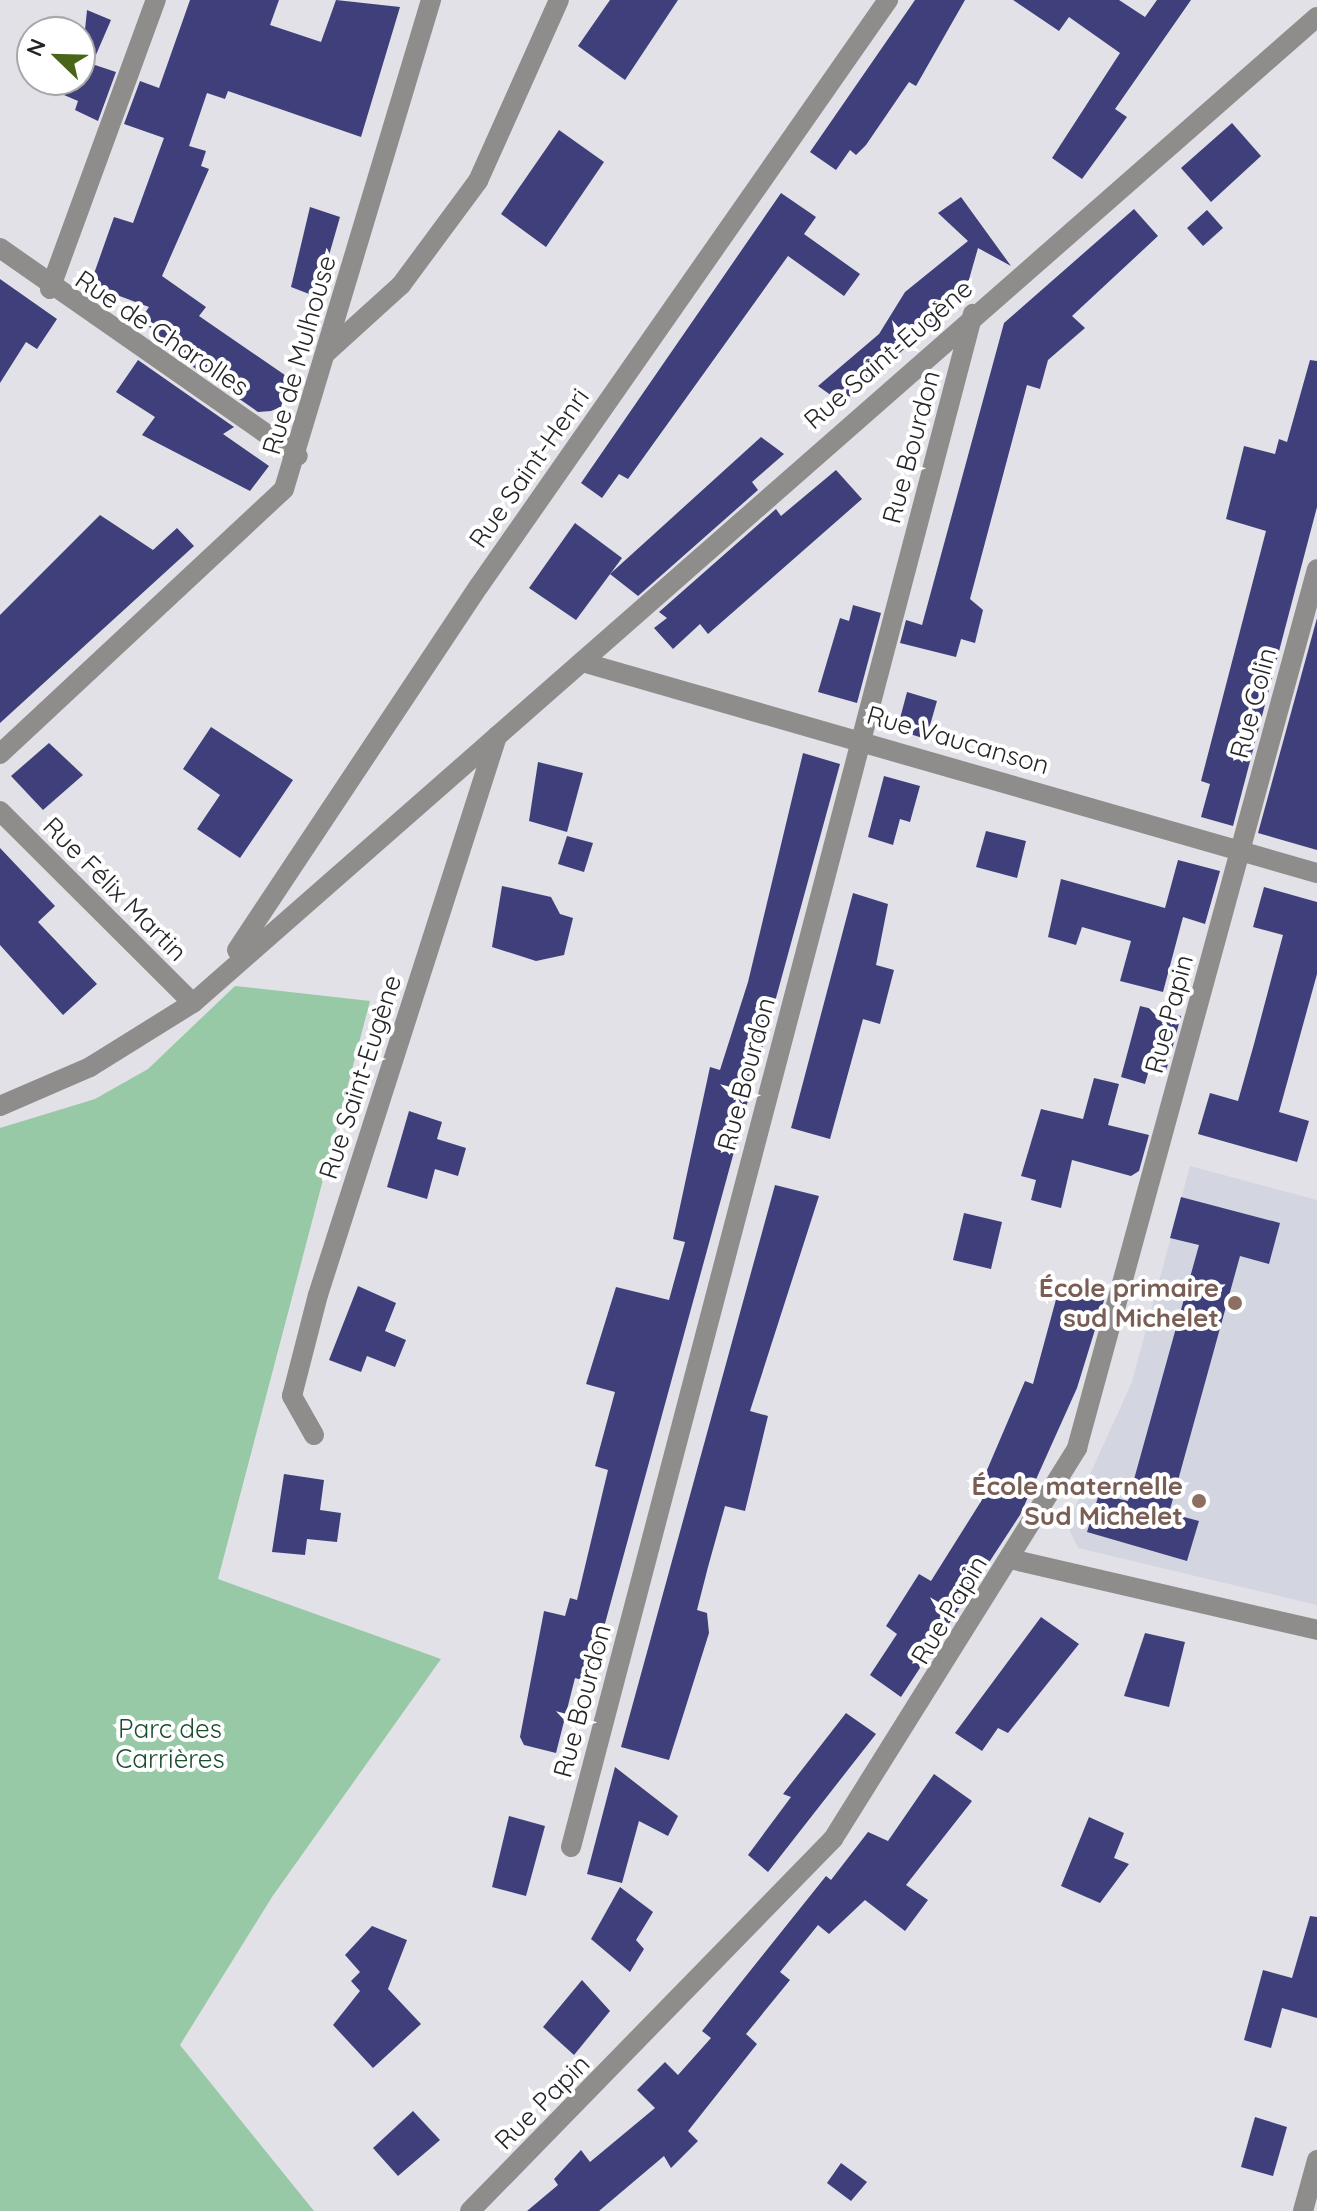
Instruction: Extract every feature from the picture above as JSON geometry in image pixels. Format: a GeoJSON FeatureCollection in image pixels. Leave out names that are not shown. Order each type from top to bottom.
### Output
{"type":"FeatureCollection","features":[{"type":"Feature","properties":{"kind":"street"},"geometry":{"type":"LineString","coordinates":[[50,289],[156,0]]}},
{"type":"Feature","properties":{"kind":"street","name":"Rue de Mulhouse"},"geometry":{"type":"LineString","coordinates":[[0,754],[250,525],[284,489],[298,456],[431,0]]}},
{"type":"Feature","properties":{"kind":"street"},"geometry":{"type":"LineString","coordinates":[[327,352],[401,285],[478,181],[559,0]]}},
{"type":"Feature","properties":{"kind":"street","name":"Rue Saint-Henri"},"geometry":{"type":"LineString","coordinates":[[223,973],[479,586],[888,0]]}},
{"type":"Feature","properties":{"kind":"street","name":"Rue Saint-Eugène"},"geometry":{"type":"LineString","coordinates":[[0,1106],[90,1067],[193,1003],[223,973],[582,662],[973,314],[1317,17]]}},
{"type":"Feature","properties":{"kind":"street","name":"Rue de Charolles"},"geometry":{"type":"LineString","coordinates":[[0,248],[50,289],[298,456]]}},
{"type":"Feature","properties":{"kind":"street","name":"Rue Bourdon"},"geometry":{"type":"LineString","coordinates":[[571,1847],[973,314]]}},
{"type":"Feature","properties":{"kind":"street","name":"Rue Colin"},"geometry":{"type":"LineString","coordinates":[[1240,850],[1317,569]]}},
{"type":"Feature","properties":{"kind":"street","name":"Rue Vaucanson"},"geometry":{"type":"LineString","coordinates":[[582,662],[861,739],[1317,873]]}},
{"type":"Feature","properties":{"kind":"street","name":"Rue Saint-Eugène"},"geometry":{"type":"LineString","coordinates":[[314,1435],[292,1396],[314,1309],[497,734]]}},
{"type":"Feature","properties":{"kind":"street","name":"Rue Félix Martin"},"geometry":{"type":"LineString","coordinates":[[0,811],[193,1003]]}},
{"type":"Feature","properties":{"kind":"street","name":"Rue Papin"},"geometry":{"type":"LineString","coordinates":[[470,2211],[833,1839],[1077,1448],[1240,850]]}},
{"type":"Feature","properties":{"kind":"street"},"geometry":{"type":"LineString","coordinates":[[1010,1559],[1317,1630]]}},
{"type":"Feature","properties":{"kind":"street"},"geometry":{"type":"LineString","coordinates":[[1303,2211],[1317,2160]]}},
{"type":"Feature","properties":{"kind":"shaded area"},"geometry":{"type":"Polygon","coordinates":[[[1190,1166],[1317,1200],[1317,1605],[1078,1548],[1067,1525],[1132,1382],[1190,1166]]]}},
{"type":"Feature","properties":{"kind":"green space","name":"Parc des Carrières"},"geometry":{"type":"Polygon","coordinates":[[[235,986],[370,1001],[218,1579],[441,1659],[272,1897],[180,2045],[314,2211],[0,2211],[0,1128],[95,1099],[148,1069],[235,986]]]}},
{"type":"Feature","properties":{"kind":"building"},"geometry":{"type":"Polygon","coordinates":[[[190,0],[279,0],[270,25],[321,42],[336,0],[400,7],[361,137],[228,91],[225,99],[207,93],[189,146],[206,151],[201,166],[209,169],[162,276],[206,307],[199,316],[295,382],[283,406],[271,411],[258,412],[153,339],[157,333],[140,320],[149,307],[90,285],[114,217],[133,223],[164,138],[124,124],[140,81],[159,88],[190,0]]]}},
{"type":"Feature","properties":{"kind":"building"},"geometry":{"type":"Polygon","coordinates":[[[610,0],[678,0],[625,80],[578,46],[610,0]]]}},
{"type":"Feature","properties":{"kind":"building"},"geometry":{"type":"Polygon","coordinates":[[[915,0],[965,0],[916,86],[909,82],[866,145],[856,155],[850,150],[836,170],[810,152],[915,0]]]}},
{"type":"Feature","properties":{"kind":"building"},"geometry":{"type":"Polygon","coordinates":[[[1013,0],[1119,0],[1145,17],[1157,0],[1191,0],[1115,109],[1127,117],[1082,179],[1052,158],[1120,53],[1069,17],[1059,31],[1013,0]]]}},
{"type":"Feature","properties":{"kind":"building"},"geometry":{"type":"Polygon","coordinates":[[[87,10],[111,20],[96,55],[96,16],[86,16],[87,10]]]}},
{"type":"Feature","properties":{"kind":"building"},"geometry":{"type":"Polygon","coordinates":[[[96,65],[116,72],[98,121],[75,110],[78,101],[66,96],[96,96],[96,65]]]}},
{"type":"Feature","properties":{"kind":"building"},"geometry":{"type":"Polygon","coordinates":[[[1232,123],[1261,156],[1211,202],[1181,168],[1232,123]]]}},
{"type":"Feature","properties":{"kind":"building"},"geometry":{"type":"Polygon","coordinates":[[[559,130],[604,162],[546,247],[501,214],[559,130]]]}},
{"type":"Feature","properties":{"kind":"building"},"geometry":{"type":"Polygon","coordinates":[[[781,193],[816,217],[804,234],[860,274],[844,296],[788,256],[628,479],[619,474],[602,498],[581,483],[781,193]]]}},
{"type":"Feature","properties":{"kind":"building"},"geometry":{"type":"Polygon","coordinates":[[[961,197],[1011,266],[978,248],[964,297],[842,403],[818,386],[879,334],[905,292],[968,241],[938,213],[961,197]]]}},
{"type":"Feature","properties":{"kind":"building"},"geometry":{"type":"Polygon","coordinates":[[[310,207],[340,217],[317,297],[291,287],[310,207]]]}},
{"type":"Feature","properties":{"kind":"building"},"geometry":{"type":"Polygon","coordinates":[[[1134,209],[1158,236],[1072,316],[1085,328],[1048,360],[1040,389],[1027,385],[970,599],[983,610],[975,643],[961,639],[956,657],[900,643],[906,620],[922,625],[1004,323],[1134,209]]]}},
{"type":"Feature","properties":{"kind":"building"},"geometry":{"type":"Polygon","coordinates":[[[1207,210],[1223,228],[1203,246],[1187,228],[1207,210]]]}},
{"type":"Feature","properties":{"kind":"building"},"geometry":{"type":"Polygon","coordinates":[[[0,279],[57,319],[37,349],[26,342],[0,383],[0,279]]]}},
{"type":"Feature","properties":{"kind":"building"},"geometry":{"type":"Polygon","coordinates":[[[138,360],[234,427],[223,434],[269,466],[250,491],[142,435],[155,417],[116,392],[138,360]]]}},
{"type":"Feature","properties":{"kind":"building"},"geometry":{"type":"Polygon","coordinates":[[[1310,360],[1317,361],[1317,507],[1233,826],[1201,817],[1210,784],[1201,781],[1266,531],[1226,519],[1244,446],[1275,454],[1279,439],[1287,442],[1310,360]]]}},
{"type":"Feature","properties":{"kind":"building"},"geometry":{"type":"Polygon","coordinates":[[[761,437],[784,454],[752,482],[758,490],[638,596],[610,574],[761,437]]]}},
{"type":"Feature","properties":{"kind":"building"},"geometry":{"type":"Polygon","coordinates":[[[836,470],[862,499],[708,634],[700,624],[673,649],[654,628],[667,618],[659,612],[776,509],[781,516],[836,470]]]}},
{"type":"Feature","properties":{"kind":"building"},"geometry":{"type":"Polygon","coordinates":[[[100,515],[153,550],[177,528],[194,546],[0,723],[0,615],[100,515]]]}},
{"type":"Feature","properties":{"kind":"building"},"geometry":{"type":"Polygon","coordinates":[[[575,523],[622,558],[576,620],[529,588],[575,523]]]}},
{"type":"Feature","properties":{"kind":"building"},"geometry":{"type":"Polygon","coordinates":[[[853,605],[881,613],[857,703],[818,692],[840,618],[849,621],[853,605]]]}},
{"type":"Feature","properties":{"kind":"building"},"geometry":{"type":"Polygon","coordinates":[[[1317,618],[1317,850],[1258,833],[1317,618]]]}},
{"type":"Feature","properties":{"kind":"building"},"geometry":{"type":"Polygon","coordinates":[[[907,692],[937,701],[926,739],[897,730],[907,692]]]}},
{"type":"Feature","properties":{"kind":"building"},"geometry":{"type":"Polygon","coordinates":[[[211,727],[293,780],[240,858],[197,829],[220,795],[183,769],[211,727]]]}},
{"type":"Feature","properties":{"kind":"building"},"geometry":{"type":"Polygon","coordinates":[[[49,743],[83,775],[43,810],[11,776],[49,743]]]}},
{"type":"Feature","properties":{"kind":"building"},"geometry":{"type":"Polygon","coordinates":[[[803,753],[840,764],[589,1682],[575,1678],[556,1753],[524,1745],[520,1737],[544,1611],[565,1616],[570,1598],[577,1600],[608,1470],[595,1466],[615,1392],[586,1384],[616,1287],[669,1300],[685,1242],[673,1239],[710,1067],[720,1070],[748,982],[803,753]]]}},
{"type":"Feature","properties":{"kind":"building"},"geometry":{"type":"Polygon","coordinates":[[[538,762],[583,773],[567,832],[529,821],[538,762]]]}},
{"type":"Feature","properties":{"kind":"building"},"geometry":{"type":"Polygon","coordinates":[[[884,776],[920,786],[910,822],[900,819],[893,845],[868,837],[884,776]]]}},
{"type":"Feature","properties":{"kind":"building"},"geometry":{"type":"Polygon","coordinates":[[[986,831],[1026,841],[1017,878],[976,867],[986,831]]]}},
{"type":"Feature","properties":{"kind":"building"},"geometry":{"type":"Polygon","coordinates":[[[567,836],[593,843],[584,872],[558,864],[567,836]]]}},
{"type":"Feature","properties":{"kind":"building"},"geometry":{"type":"Polygon","coordinates":[[[0,848],[55,906],[38,922],[97,984],[63,1015],[0,945],[0,848]]]}},
{"type":"Feature","properties":{"kind":"building"},"geometry":{"type":"Polygon","coordinates":[[[1178,860],[1220,871],[1205,924],[1183,917],[1163,992],[1120,981],[1131,941],[1082,927],[1076,945],[1048,937],[1061,879],[1165,908],[1178,860]]]}},
{"type":"Feature","properties":{"kind":"building"},"geometry":{"type":"Polygon","coordinates":[[[502,886],[551,897],[560,914],[573,918],[564,955],[536,961],[492,947],[502,886]]]}},
{"type":"Feature","properties":{"kind":"building"},"geometry":{"type":"Polygon","coordinates":[[[1264,887],[1317,902],[1317,974],[1279,1112],[1309,1121],[1297,1162],[1198,1134],[1210,1093],[1238,1101],[1254,1044],[1283,935],[1253,927],[1264,887]]]}},
{"type":"Feature","properties":{"kind":"building"},"geometry":{"type":"Polygon","coordinates":[[[853,893],[888,904],[876,965],[894,970],[880,1024],[863,1019],[830,1139],[791,1128],[853,893]]]}},
{"type":"Feature","properties":{"kind":"building"},"geometry":{"type":"Polygon","coordinates":[[[1140,1006],[1181,1016],[1165,1075],[1149,1070],[1145,1084],[1121,1077],[1140,1006]]]}},
{"type":"Feature","properties":{"kind":"building"},"geometry":{"type":"Polygon","coordinates":[[[1094,1078],[1119,1084],[1108,1125],[1149,1135],[1139,1171],[1131,1176],[1072,1160],[1061,1208],[1031,1200],[1036,1180],[1021,1176],[1041,1109],[1083,1119],[1094,1078]]]}},
{"type":"Feature","properties":{"kind":"building"},"geometry":{"type":"Polygon","coordinates":[[[409,1111],[442,1122],[437,1139],[466,1148],[458,1176],[435,1169],[427,1199],[387,1187],[409,1111]]]}},
{"type":"Feature","properties":{"kind":"building"},"geometry":{"type":"Polygon","coordinates":[[[775,1185],[819,1196],[750,1411],[768,1416],[745,1511],[725,1506],[708,1567],[697,1610],[707,1613],[709,1633],[669,1760],[621,1747],[775,1185]]]}},
{"type":"Feature","properties":{"kind":"building"},"geometry":{"type":"Polygon","coordinates":[[[1181,1197],[1280,1223],[1269,1264],[1240,1256],[1169,1513],[1199,1521],[1187,1561],[1087,1532],[1099,1494],[1128,1501],[1199,1245],[1170,1238],[1181,1197]]]}},
{"type":"Feature","properties":{"kind":"building"},"geometry":{"type":"Polygon","coordinates":[[[964,1213],[1002,1222],[991,1269],[953,1260],[964,1213]]]}},
{"type":"Feature","properties":{"kind":"building"},"geometry":{"type":"Polygon","coordinates":[[[1061,1281],[1106,1294],[1077,1388],[1020,1515],[901,1697],[870,1675],[897,1634],[886,1626],[919,1574],[931,1581],[985,1495],[978,1491],[1025,1381],[1033,1384],[1061,1281]]]}},
{"type":"Feature","properties":{"kind":"building"},"geometry":{"type":"Polygon","coordinates":[[[358,1286],[396,1303],[385,1331],[406,1340],[395,1367],[367,1356],[361,1372],[329,1360],[358,1286]]]}},
{"type":"Feature","properties":{"kind":"building"},"geometry":{"type":"Polygon","coordinates":[[[284,1474],[324,1480],[320,1510],[341,1513],[337,1542],[307,1539],[305,1555],[272,1552],[284,1474]]]}},
{"type":"Feature","properties":{"kind":"building"},"geometry":{"type":"Polygon","coordinates":[[[1041,1617],[1079,1644],[1008,1733],[998,1728],[982,1751],[955,1733],[1041,1617]]]}},
{"type":"Feature","properties":{"kind":"building"},"geometry":{"type":"Polygon","coordinates":[[[1145,1633],[1185,1642],[1169,1707],[1124,1696],[1145,1633]]]}},
{"type":"Feature","properties":{"kind":"building"},"geometry":{"type":"Polygon","coordinates":[[[846,1713],[876,1734],[768,1872],[748,1855],[791,1797],[783,1794],[846,1713]]]}},
{"type":"Feature","properties":{"kind":"building"},"geometry":{"type":"Polygon","coordinates":[[[615,1767],[678,1816],[668,1836],[639,1821],[622,1883],[587,1874],[615,1767]]]}},
{"type":"Feature","properties":{"kind":"building"},"geometry":{"type":"Polygon","coordinates":[[[934,1774],[972,1801],[906,1885],[928,1900],[905,1931],[865,1900],[829,1934],[818,1925],[780,1972],[790,1980],[746,2034],[757,2044],[688,2131],[698,2141],[671,2168],[664,2156],[599,2211],[527,2211],[558,2185],[554,2179],[581,2150],[590,2162],[655,2108],[637,2090],[665,2062],[678,2075],[711,2038],[702,2031],[826,1876],[831,1880],[868,1832],[888,1841],[934,1774]]]}},
{"type":"Feature","properties":{"kind":"building"},"geometry":{"type":"Polygon","coordinates":[[[509,1816],[545,1826],[526,1896],[492,1887],[509,1816]]]}},
{"type":"Feature","properties":{"kind":"building"},"geometry":{"type":"Polygon","coordinates":[[[1089,1817],[1124,1833],[1114,1858],[1129,1864],[1100,1903],[1061,1886],[1089,1817]]]}},
{"type":"Feature","properties":{"kind":"building"},"geometry":{"type":"Polygon","coordinates":[[[620,1887],[653,1912],[636,1940],[644,1949],[630,1972],[591,1939],[620,1887]]]}},
{"type":"Feature","properties":{"kind":"building"},"geometry":{"type":"Polygon","coordinates":[[[1310,1916],[1317,1917],[1317,2018],[1282,2008],[1271,2048],[1244,2040],[1263,1970],[1292,1978],[1310,1916]]]}},
{"type":"Feature","properties":{"kind":"building"},"geometry":{"type":"Polygon","coordinates":[[[372,1926],[407,1940],[388,1989],[421,2024],[373,2068],[333,2025],[360,1991],[351,1981],[360,1972],[345,1955],[372,1926]]]}},
{"type":"Feature","properties":{"kind":"building"},"geometry":{"type":"Polygon","coordinates":[[[582,1980],[610,2011],[574,2055],[543,2027],[582,1980]]]}},
{"type":"Feature","properties":{"kind":"building"},"geometry":{"type":"Polygon","coordinates":[[[413,2111],[440,2140],[398,2176],[373,2148],[413,2111]]]}},
{"type":"Feature","properties":{"kind":"building"},"geometry":{"type":"Polygon","coordinates":[[[1255,2117],[1287,2127],[1273,2176],[1241,2167],[1255,2117]]]}},
{"type":"Feature","properties":{"kind":"building"},"geometry":{"type":"Polygon","coordinates":[[[841,2163],[867,2182],[851,2201],[827,2183],[841,2163]]]}},
{"type":"Feature","properties":{"kind":"place","name":"École primaire sud Michelet"},"geometry":{"type":"Point","coordinates":[1235,1303]}},
{"type":"Feature","properties":{"kind":"place","name":"École maternelle Sud Michelet"},"geometry":{"type":"Point","coordinates":[1199,1501]}}]}
